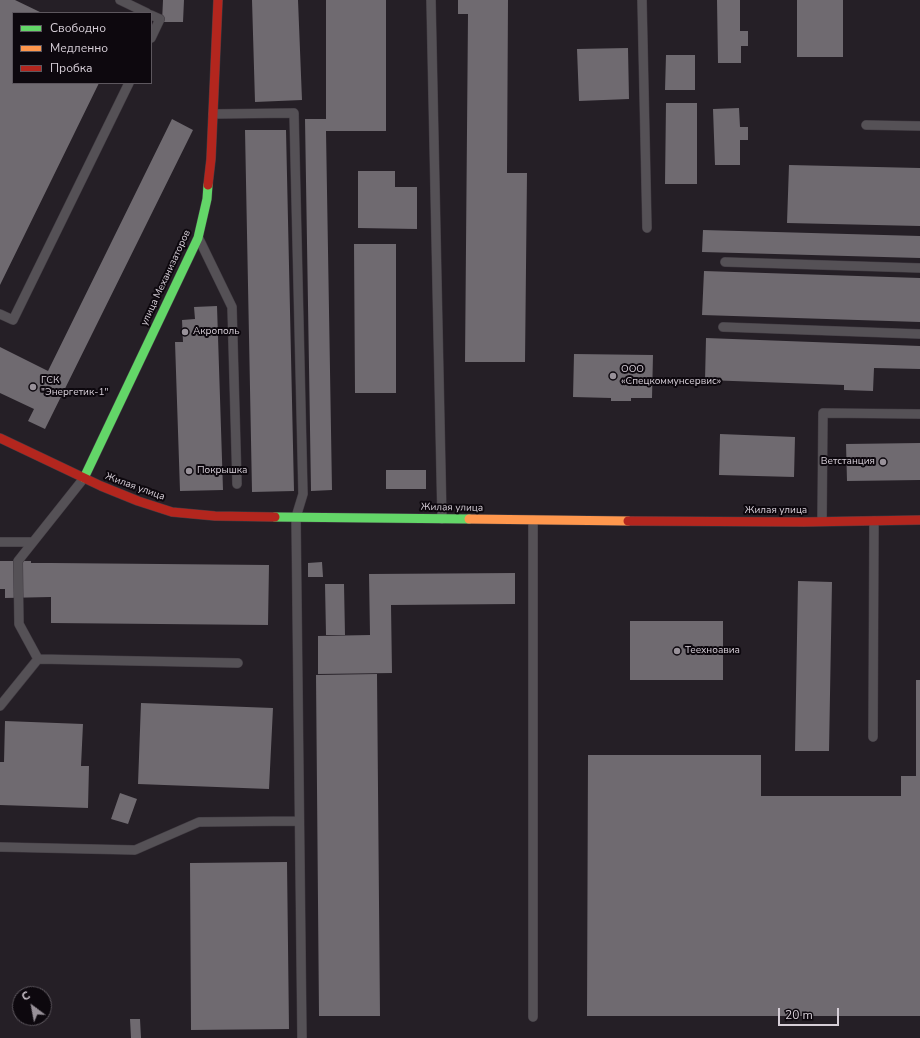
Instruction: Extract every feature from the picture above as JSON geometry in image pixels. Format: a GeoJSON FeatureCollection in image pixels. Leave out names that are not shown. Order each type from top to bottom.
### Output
{"type":"FeatureCollection","features":[{"type":"Feature","properties":{"kind":"main road","name":"улица Механизаторов"},"geometry":{"type":"LineString","coordinates":[[84,478],[198,238],[207,199],[213,114],[218,0]]}},
{"type":"Feature","properties":{"kind":"main road","name":"Жилая улица"},"geometry":{"type":"LineString","coordinates":[[0,438],[84,478],[138,501],[172,512],[215,516],[533,520],[920,520]]}},
{"type":"Feature","properties":{"kind":"lane"},"geometry":{"type":"LineString","coordinates":[[120,0],[145,12]]}},
{"type":"Feature","properties":{"kind":"lane"},"geometry":{"type":"LineString","coordinates":[[432,0],[442,519]]}},
{"type":"Feature","properties":{"kind":"lane"},"geometry":{"type":"LineString","coordinates":[[642,0],[647,228]]}},
{"type":"Feature","properties":{"kind":"lane"},"geometry":{"type":"LineString","coordinates":[[152,15],[160,19],[152,36]]}},
{"type":"Feature","properties":{"kind":"lane"},"geometry":{"type":"LineString","coordinates":[[0,314],[13,320],[129,84]]}},
{"type":"Feature","properties":{"kind":"lane"},"geometry":{"type":"LineString","coordinates":[[213,114],[294,113],[303,494],[296,517],[302,1038]]}},
{"type":"Feature","properties":{"kind":"lane"},"geometry":{"type":"LineString","coordinates":[[866,125],[920,126]]}},
{"type":"Feature","properties":{"kind":"lane"},"geometry":{"type":"LineString","coordinates":[[198,238],[232,307],[237,484]]}},
{"type":"Feature","properties":{"kind":"lane"},"geometry":{"type":"LineString","coordinates":[[725,262],[920,268]]}},
{"type":"Feature","properties":{"kind":"lane"},"geometry":{"type":"LineString","coordinates":[[723,327],[920,334]]}},
{"type":"Feature","properties":{"kind":"lane"},"geometry":{"type":"LineString","coordinates":[[822,521],[823,413],[920,414]]}},
{"type":"Feature","properties":{"kind":"lane"},"geometry":{"type":"LineString","coordinates":[[38,659],[19,624],[18,561],[84,478]]}},
{"type":"Feature","properties":{"kind":"lane"},"geometry":{"type":"LineString","coordinates":[[533,520],[533,1017]]}},
{"type":"Feature","properties":{"kind":"lane"},"geometry":{"type":"LineString","coordinates":[[873,737],[874,520]]}},
{"type":"Feature","properties":{"kind":"lane"},"geometry":{"type":"LineString","coordinates":[[0,542],[33,542]]}},
{"type":"Feature","properties":{"kind":"lane"},"geometry":{"type":"LineString","coordinates":[[38,659],[238,663]]}},
{"type":"Feature","properties":{"kind":"lane"},"geometry":{"type":"LineString","coordinates":[[0,706],[38,659]]}},
{"type":"Feature","properties":{"kind":"lane"},"geometry":{"type":"LineString","coordinates":[[0,847],[135,850],[199,822],[299,821]]}},
{"type":"Feature","properties":{"kind":"building"},"geometry":{"type":"Polygon","coordinates":[[[0,0],[15,0],[40,12],[12,12],[12,84],[99,84],[0,285],[0,0]]]}},
{"type":"Feature","properties":{"kind":"building"},"geometry":{"type":"Polygon","coordinates":[[[163,0],[184,0],[183,22],[162,22],[163,0]]]}},
{"type":"Feature","properties":{"kind":"building"},"geometry":{"type":"Polygon","coordinates":[[[252,0],[298,0],[302,100],[255,102],[252,0]]]}},
{"type":"Feature","properties":{"kind":"building"},"geometry":{"type":"Polygon","coordinates":[[[326,0],[386,0],[386,131],[326,131],[332,490],[311,491],[305,119],[326,119],[326,0]]]}},
{"type":"Feature","properties":{"kind":"building"},"geometry":{"type":"Polygon","coordinates":[[[458,0],[508,0],[507,173],[527,173],[525,362],[465,362],[468,14],[458,14],[458,0]]]}},
{"type":"Feature","properties":{"kind":"building"},"geometry":{"type":"Polygon","coordinates":[[[717,0],[740,0],[740,31],[748,31],[748,46],[741,46],[741,63],[718,63],[717,0]]]}},
{"type":"Feature","properties":{"kind":"building"},"geometry":{"type":"Polygon","coordinates":[[[797,0],[843,0],[843,57],[797,57],[797,0]]]}},
{"type":"Feature","properties":{"kind":"building"},"geometry":{"type":"Polygon","coordinates":[[[628,48],[629,99],[579,101],[577,49],[628,48]]]}},
{"type":"Feature","properties":{"kind":"building"},"geometry":{"type":"Polygon","coordinates":[[[666,55],[695,55],[695,90],[665,90],[666,55]]]}},
{"type":"Feature","properties":{"kind":"building"},"geometry":{"type":"Polygon","coordinates":[[[666,103],[697,103],[697,184],[665,184],[666,103]]]}},
{"type":"Feature","properties":{"kind":"building"},"geometry":{"type":"Polygon","coordinates":[[[739,108],[740,127],[748,127],[748,140],[740,140],[740,165],[715,165],[713,109],[739,108]]]}},
{"type":"Feature","properties":{"kind":"building"},"geometry":{"type":"Polygon","coordinates":[[[172,119],[193,130],[45,429],[28,421],[34,409],[0,393],[0,347],[48,371],[172,119]]]}},
{"type":"Feature","properties":{"kind":"building"},"geometry":{"type":"Polygon","coordinates":[[[245,130],[286,130],[294,491],[252,492],[245,130]]]}},
{"type":"Feature","properties":{"kind":"building"},"geometry":{"type":"Polygon","coordinates":[[[789,165],[920,168],[920,226],[787,223],[789,165]]]}},
{"type":"Feature","properties":{"kind":"building"},"geometry":{"type":"Polygon","coordinates":[[[358,171],[395,171],[395,187],[417,187],[417,229],[358,228],[358,171]]]}},
{"type":"Feature","properties":{"kind":"building"},"geometry":{"type":"Polygon","coordinates":[[[703,230],[920,236],[920,258],[702,252],[703,230]]]}},
{"type":"Feature","properties":{"kind":"building"},"geometry":{"type":"Polygon","coordinates":[[[354,244],[396,244],[396,393],[355,393],[354,244]]]}},
{"type":"Feature","properties":{"kind":"building"},"geometry":{"type":"Polygon","coordinates":[[[704,271],[920,278],[920,322],[702,315],[704,271]]]}},
{"type":"Feature","properties":{"kind":"building"},"geometry":{"type":"Polygon","coordinates":[[[217,306],[223,490],[180,491],[175,342],[183,342],[182,320],[195,319],[194,307],[217,306]]]}},
{"type":"Feature","properties":{"kind":"building"},"geometry":{"type":"Polygon","coordinates":[[[706,338],[920,346],[920,369],[874,368],[873,391],[844,390],[844,385],[705,380],[706,338]]]}},
{"type":"Feature","properties":{"kind":"building","name":"ООО «Спецкоммунсервис»"},"geometry":{"type":"Polygon","coordinates":[[[574,354],[653,355],[652,398],[631,398],[631,401],[611,401],[611,398],[573,397],[574,354]]]}},
{"type":"Feature","properties":{"kind":"building"},"geometry":{"type":"Polygon","coordinates":[[[720,434],[795,437],[794,477],[719,475],[720,434]]]}},
{"type":"Feature","properties":{"kind":"building","name":"Ветстанция"},"geometry":{"type":"Polygon","coordinates":[[[920,443],[920,480],[847,481],[846,444],[920,443]]]}},
{"type":"Feature","properties":{"kind":"building"},"geometry":{"type":"Polygon","coordinates":[[[386,470],[426,470],[426,489],[386,489],[386,470]]]}},
{"type":"Feature","properties":{"kind":"building"},"geometry":{"type":"Polygon","coordinates":[[[0,561],[31,561],[31,563],[269,565],[268,625],[51,623],[51,597],[5,598],[5,589],[0,589],[0,561]]]}},
{"type":"Feature","properties":{"kind":"building"},"geometry":{"type":"Polygon","coordinates":[[[322,562],[323,577],[308,577],[308,563],[322,562]]]}},
{"type":"Feature","properties":{"kind":"building"},"geometry":{"type":"Polygon","coordinates":[[[515,573],[515,604],[391,605],[392,673],[318,674],[318,636],[370,635],[369,574],[515,573]]]}},
{"type":"Feature","properties":{"kind":"building"},"geometry":{"type":"Polygon","coordinates":[[[798,581],[832,582],[829,751],[795,751],[798,581]]]}},
{"type":"Feature","properties":{"kind":"building"},"geometry":{"type":"Polygon","coordinates":[[[325,584],[344,584],[345,635],[326,635],[325,584]]]}},
{"type":"Feature","properties":{"kind":"building","name":"Теехноавиа"},"geometry":{"type":"Polygon","coordinates":[[[630,621],[723,621],[723,680],[630,680],[630,621]]]}},
{"type":"Feature","properties":{"kind":"building"},"geometry":{"type":"Polygon","coordinates":[[[377,674],[380,1016],[319,1016],[316,675],[377,674]]]}},
{"type":"Feature","properties":{"kind":"building"},"geometry":{"type":"Polygon","coordinates":[[[916,680],[920,680],[920,1016],[587,1016],[588,755],[761,755],[761,796],[901,796],[901,776],[916,776],[916,680]]]}},
{"type":"Feature","properties":{"kind":"building"},"geometry":{"type":"Polygon","coordinates":[[[141,703],[273,708],[269,789],[138,784],[141,703]]]}},
{"type":"Feature","properties":{"kind":"building"},"geometry":{"type":"Polygon","coordinates":[[[5,721],[83,724],[81,766],[89,766],[88,808],[0,805],[0,762],[4,762],[5,721]]]}},
{"type":"Feature","properties":{"kind":"building"},"geometry":{"type":"Polygon","coordinates":[[[120,793],[137,799],[128,824],[111,819],[120,793]]]}},
{"type":"Feature","properties":{"kind":"building"},"geometry":{"type":"Polygon","coordinates":[[[287,862],[289,1029],[191,1030],[190,863],[287,862]]]}},
{"type":"Feature","properties":{"kind":"building"},"geometry":{"type":"Polygon","coordinates":[[[130,1019],[140,1019],[141,1038],[131,1038],[130,1019]]]}},
{"type":"Feature","properties":{"kind":"traffic: fast"},"geometry":{"type":"LineString","coordinates":[[84,478],[198,238],[207,199],[208,185]]}},
{"type":"Feature","properties":{"kind":"traffic: fast"},"geometry":{"type":"LineString","coordinates":[[275,517],[469,519]]}},
{"type":"Feature","properties":{"kind":"traffic: slow"},"geometry":{"type":"LineString","coordinates":[[469,519],[628,521]]}},
{"type":"Feature","properties":{"kind":"traffic: jam"},"geometry":{"type":"LineString","coordinates":[[208,185],[211,159],[218,0]]}},
{"type":"Feature","properties":{"kind":"traffic: jam"},"geometry":{"type":"LineString","coordinates":[[0,438],[101,486],[138,501],[172,512],[215,516],[275,517]]}},
{"type":"Feature","properties":{"kind":"traffic: jam"},"geometry":{"type":"LineString","coordinates":[[628,521],[804,522],[920,520]]}},
{"type":"Feature","properties":{"kind":"place","name":"Акрополь"},"geometry":{"type":"Point","coordinates":[185,332]}},
{"type":"Feature","properties":{"kind":"place","name":"ООО «Спецкоммунсервис»"},"geometry":{"type":"Point","coordinates":[613,376]}},
{"type":"Feature","properties":{"kind":"place","name":"ГСК \"Энергетик-1\""},"geometry":{"type":"Point","coordinates":[33,387]}},
{"type":"Feature","properties":{"kind":"place","name":"Ветстанция"},"geometry":{"type":"Point","coordinates":[883,462]}},
{"type":"Feature","properties":{"kind":"place","name":"Покрышка"},"geometry":{"type":"Point","coordinates":[189,471]}},
{"type":"Feature","properties":{"kind":"place","name":"Теехноавиа"},"geometry":{"type":"Point","coordinates":[677,651]}}]}
